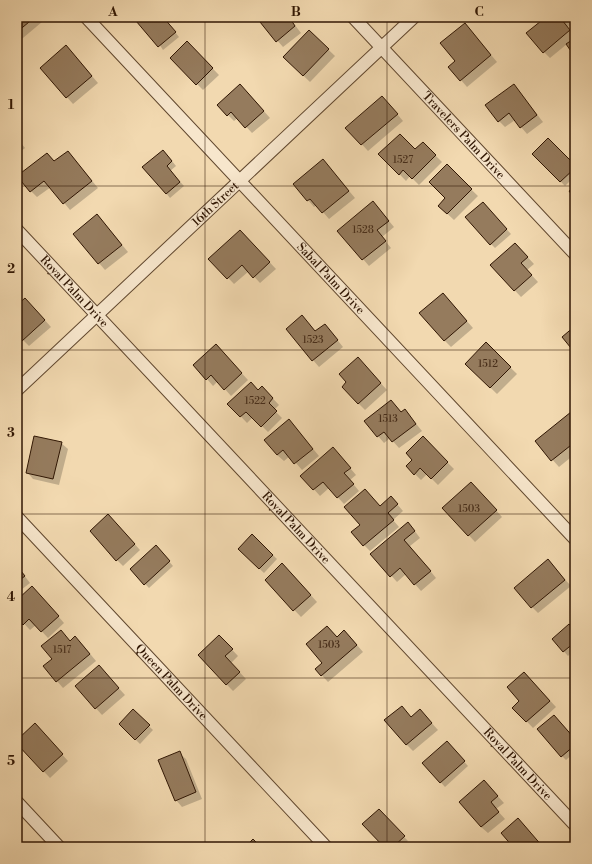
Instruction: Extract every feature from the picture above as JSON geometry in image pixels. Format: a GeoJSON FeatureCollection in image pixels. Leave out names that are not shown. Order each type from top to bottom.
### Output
{"type":"FeatureCollection","features":[{"type":"Feature","properties":{"kind":"street","name":"Sabal Palm Drive"},"geometry":{"type":"LineString","coordinates":[[86,17],[575,539]]}},
{"type":"Feature","properties":{"kind":"street","name":"Travelers Palm Drive"},"geometry":{"type":"LineString","coordinates":[[353,17],[575,254]]}},
{"type":"Feature","properties":{"kind":"street","name":"16th Street"},"geometry":{"type":"LineString","coordinates":[[17,390],[414,17]]}},
{"type":"Feature","properties":{"kind":"street","name":"Royal Palm Drive"},"geometry":{"type":"LineString","coordinates":[[17,230],[575,825]]}},
{"type":"Feature","properties":{"kind":"street","name":"Queen Palm Drive"},"geometry":{"type":"LineString","coordinates":[[17,517],[326,847]]}},
{"type":"Feature","properties":{"kind":"street"},"geometry":{"type":"LineString","coordinates":[[17,802],[59,847]]}},
{"type":"Feature","properties":{"kind":"building"},"geometry":{"type":"Polygon","coordinates":[[[17,17],[35,17],[17,32],[17,17]]]}},
{"type":"Feature","properties":{"kind":"building"},"geometry":{"type":"Polygon","coordinates":[[[141,17],[163,17],[176,32],[158,47],[136,21],[141,17]]]}},
{"type":"Feature","properties":{"kind":"building"},"geometry":{"type":"Polygon","coordinates":[[[256,17],[289,17],[295,26],[276,42],[256,17]]]}},
{"type":"Feature","properties":{"kind":"building"},"geometry":{"type":"Polygon","coordinates":[[[546,17],[566,17],[562,20],[570,30],[543,53],[526,33],[546,17]]]}},
{"type":"Feature","properties":{"kind":"building"},"geometry":{"type":"Polygon","coordinates":[[[465,23],[491,55],[460,81],[448,67],[455,61],[440,43],[465,23]]]}},
{"type":"Feature","properties":{"kind":"building"},"geometry":{"type":"Polygon","coordinates":[[[309,30],[329,49],[303,76],[283,57],[309,30]]]}},
{"type":"Feature","properties":{"kind":"building"},"geometry":{"type":"Polygon","coordinates":[[[575,38],[575,57],[566,44],[575,38]]]}},
{"type":"Feature","properties":{"kind":"building"},"geometry":{"type":"Polygon","coordinates":[[[187,41],[213,68],[196,85],[170,58],[187,41]]]}},
{"type":"Feature","properties":{"kind":"building"},"geometry":{"type":"Polygon","coordinates":[[[66,45],[92,76],[66,98],[40,68],[66,45]]]}},
{"type":"Feature","properties":{"kind":"building"},"geometry":{"type":"Polygon","coordinates":[[[240,84],[264,111],[245,128],[231,112],[227,116],[217,105],[240,84]]]}},
{"type":"Feature","properties":{"kind":"building"},"geometry":{"type":"Polygon","coordinates":[[[514,84],[537,115],[520,128],[509,113],[498,122],[485,105],[514,84]]]}},
{"type":"Feature","properties":{"kind":"building"},"geometry":{"type":"Polygon","coordinates":[[[382,96],[398,114],[361,145],[345,128],[382,96]]]}},
{"type":"Feature","properties":{"kind":"building"},"geometry":{"type":"Polygon","coordinates":[[[400,134],[415,149],[423,142],[436,155],[412,179],[403,170],[399,175],[378,154],[400,134]]]}},
{"type":"Feature","properties":{"kind":"building"},"geometry":{"type":"Polygon","coordinates":[[[548,138],[575,165],[575,168],[560,182],[532,154],[548,138]]]}},
{"type":"Feature","properties":{"kind":"building"},"geometry":{"type":"Polygon","coordinates":[[[163,150],[172,161],[167,166],[180,182],[166,194],[142,167],[163,150]]]}},
{"type":"Feature","properties":{"kind":"building"},"geometry":{"type":"Polygon","coordinates":[[[68,151],[92,181],[63,204],[44,181],[30,192],[17,176],[47,153],[54,161],[68,151]]]}},
{"type":"Feature","properties":{"kind":"building"},"geometry":{"type":"Polygon","coordinates":[[[323,159],[349,191],[322,213],[310,199],[307,201],[293,184],[323,159]]]}},
{"type":"Feature","properties":{"kind":"building"},"geometry":{"type":"Polygon","coordinates":[[[447,164],[472,189],[447,214],[438,206],[445,198],[429,182],[447,164]]]}},
{"type":"Feature","properties":{"kind":"building"},"geometry":{"type":"Polygon","coordinates":[[[575,187],[575,199],[569,191],[575,187]]]}},
{"type":"Feature","properties":{"kind":"building"},"geometry":{"type":"Polygon","coordinates":[[[373,201],[389,221],[377,230],[386,241],[362,260],[337,231],[373,201]]]}},
{"type":"Feature","properties":{"kind":"building"},"geometry":{"type":"Polygon","coordinates":[[[483,202],[507,229],[490,245],[465,217],[483,202]]]}},
{"type":"Feature","properties":{"kind":"building"},"geometry":{"type":"Polygon","coordinates":[[[97,214],[122,245],[98,264],[73,234],[97,214]]]}},
{"type":"Feature","properties":{"kind":"building"},"geometry":{"type":"Polygon","coordinates":[[[240,230],[270,262],[253,278],[242,265],[227,279],[208,259],[240,230]]]}},
{"type":"Feature","properties":{"kind":"building"},"geometry":{"type":"Polygon","coordinates":[[[515,243],[528,257],[521,263],[532,275],[514,291],[490,265],[515,243]]]}},
{"type":"Feature","properties":{"kind":"building"},"geometry":{"type":"Polygon","coordinates":[[[443,293],[467,321],[444,341],[419,313],[443,293]]]}},
{"type":"Feature","properties":{"kind":"building"},"geometry":{"type":"Polygon","coordinates":[[[25,298],[45,320],[22,341],[17,335],[17,305],[25,298]]]}},
{"type":"Feature","properties":{"kind":"building"},"geometry":{"type":"Polygon","coordinates":[[[302,315],[315,331],[325,324],[338,340],[312,361],[286,329],[302,315]]]}},
{"type":"Feature","properties":{"kind":"building"},"geometry":{"type":"Polygon","coordinates":[[[575,326],[575,353],[562,337],[575,326]]]}},
{"type":"Feature","properties":{"kind":"building"},"geometry":{"type":"Polygon","coordinates":[[[486,342],[511,367],[490,388],[465,364],[486,342]]]}},
{"type":"Feature","properties":{"kind":"building"},"geometry":{"type":"Polygon","coordinates":[[[216,344],[242,373],[224,390],[211,375],[206,380],[193,365],[216,344]]]}},
{"type":"Feature","properties":{"kind":"building"},"geometry":{"type":"Polygon","coordinates":[[[358,357],[381,383],[358,404],[342,387],[346,382],[339,374],[358,357]]]}},
{"type":"Feature","properties":{"kind":"building"},"geometry":{"type":"Polygon","coordinates":[[[251,382],[258,390],[262,386],[273,398],[269,403],[277,411],[261,427],[246,412],[240,417],[227,404],[251,382]]]}},
{"type":"Feature","properties":{"kind":"building"},"geometry":{"type":"Polygon","coordinates":[[[391,400],[401,412],[405,409],[416,424],[392,442],[384,432],[377,437],[364,421],[391,400]]]}},
{"type":"Feature","properties":{"kind":"building"},"geometry":{"type":"Polygon","coordinates":[[[571,412],[575,417],[575,442],[551,461],[535,441],[571,412]]]}},
{"type":"Feature","properties":{"kind":"building"},"geometry":{"type":"Polygon","coordinates":[[[289,419],[313,449],[294,464],[283,450],[277,455],[264,440],[289,419]]]}},
{"type":"Feature","properties":{"kind":"building"},"geometry":{"type":"Polygon","coordinates":[[[34,436],[62,442],[53,479],[26,473],[34,436]]]}},
{"type":"Feature","properties":{"kind":"building"},"geometry":{"type":"Polygon","coordinates":[[[423,436],[448,462],[431,479],[420,468],[414,475],[406,466],[412,460],[406,453],[423,436]]]}},
{"type":"Feature","properties":{"kind":"building"},"geometry":{"type":"Polygon","coordinates":[[[333,447],[351,468],[344,473],[354,484],[337,498],[323,482],[313,490],[300,476],[333,447]]]}},
{"type":"Feature","properties":{"kind":"building"},"geometry":{"type":"Polygon","coordinates":[[[471,482],[497,510],[468,536],[442,508],[471,482]]]}},
{"type":"Feature","properties":{"kind":"building"},"geometry":{"type":"Polygon","coordinates":[[[365,489],[380,506],[391,496],[398,504],[388,513],[394,520],[363,546],[351,532],[360,525],[344,507],[365,489]]]}},
{"type":"Feature","properties":{"kind":"building"},"geometry":{"type":"Polygon","coordinates":[[[108,514],[135,544],[116,561],[90,531],[108,514]]]}},
{"type":"Feature","properties":{"kind":"building"},"geometry":{"type":"Polygon","coordinates":[[[408,522],[415,531],[404,540],[431,571],[414,585],[400,568],[390,577],[370,554],[408,522]]]}},
{"type":"Feature","properties":{"kind":"building"},"geometry":{"type":"Polygon","coordinates":[[[252,534],[273,555],[259,569],[238,549],[252,534]]]}},
{"type":"Feature","properties":{"kind":"building"},"geometry":{"type":"Polygon","coordinates":[[[156,545],[170,561],[144,585],[130,569],[156,545]]]}},
{"type":"Feature","properties":{"kind":"building"},"geometry":{"type":"Polygon","coordinates":[[[548,559],[565,580],[531,608],[514,588],[548,559]]]}},
{"type":"Feature","properties":{"kind":"building"},"geometry":{"type":"Polygon","coordinates":[[[282,563],[311,595],[293,611],[265,580],[282,563]]]}},
{"type":"Feature","properties":{"kind":"building"},"geometry":{"type":"Polygon","coordinates":[[[17,566],[25,576],[17,582],[17,566]]]}},
{"type":"Feature","properties":{"kind":"building"},"geometry":{"type":"Polygon","coordinates":[[[32,586],[59,616],[41,632],[29,619],[23,625],[17,618],[17,600],[32,586]]]}},
{"type":"Feature","properties":{"kind":"building"},"geometry":{"type":"Polygon","coordinates":[[[569,624],[575,631],[575,642],[563,652],[552,639],[569,624]]]}},
{"type":"Feature","properties":{"kind":"building"},"geometry":{"type":"Polygon","coordinates":[[[327,626],[337,637],[344,630],[357,645],[321,676],[315,669],[322,663],[306,644],[327,626]]]}},
{"type":"Feature","properties":{"kind":"building"},"geometry":{"type":"Polygon","coordinates":[[[61,630],[70,641],[75,636],[90,654],[56,682],[43,666],[52,659],[41,646],[61,630]]]}},
{"type":"Feature","properties":{"kind":"building"},"geometry":{"type":"Polygon","coordinates":[[[219,635],[233,649],[225,656],[240,672],[226,685],[198,655],[219,635]]]}},
{"type":"Feature","properties":{"kind":"building"},"geometry":{"type":"Polygon","coordinates":[[[99,665],[119,688],[95,709],[75,686],[99,665]]]}},
{"type":"Feature","properties":{"kind":"building"},"geometry":{"type":"Polygon","coordinates":[[[524,672],[550,701],[526,722],[512,708],[519,701],[507,687],[524,672]]]}},
{"type":"Feature","properties":{"kind":"building"},"geometry":{"type":"Polygon","coordinates":[[[402,706],[411,717],[420,709],[432,723],[406,745],[384,720],[402,706]]]}},
{"type":"Feature","properties":{"kind":"building"},"geometry":{"type":"Polygon","coordinates":[[[133,709],[150,725],[135,740],[119,724],[133,709]]]}},
{"type":"Feature","properties":{"kind":"building"},"geometry":{"type":"Polygon","coordinates":[[[554,715],[575,739],[575,745],[561,757],[537,729],[554,715]]]}},
{"type":"Feature","properties":{"kind":"building"},"geometry":{"type":"Polygon","coordinates":[[[35,723],[63,754],[43,772],[17,744],[17,740],[35,723]]]}},
{"type":"Feature","properties":{"kind":"building"},"geometry":{"type":"Polygon","coordinates":[[[447,741],[465,761],[440,783],[422,763],[447,741]]]}},
{"type":"Feature","properties":{"kind":"building"},"geometry":{"type":"Polygon","coordinates":[[[180,751],[196,792],[175,801],[158,760],[180,751]]]}},
{"type":"Feature","properties":{"kind":"building"},"geometry":{"type":"Polygon","coordinates":[[[484,780],[498,796],[491,802],[499,812],[481,827],[459,802],[484,780]]]}},
{"type":"Feature","properties":{"kind":"building"},"geometry":{"type":"Polygon","coordinates":[[[379,809],[405,836],[393,847],[384,847],[362,824],[379,809]]]}},
{"type":"Feature","properties":{"kind":"building"},"geometry":{"type":"Polygon","coordinates":[[[518,818],[543,847],[513,847],[501,833],[518,818]]]}},
{"type":"Feature","properties":{"kind":"building"},"geometry":{"type":"Polygon","coordinates":[[[253,839],[261,847],[245,847],[253,839]]]}}]}
